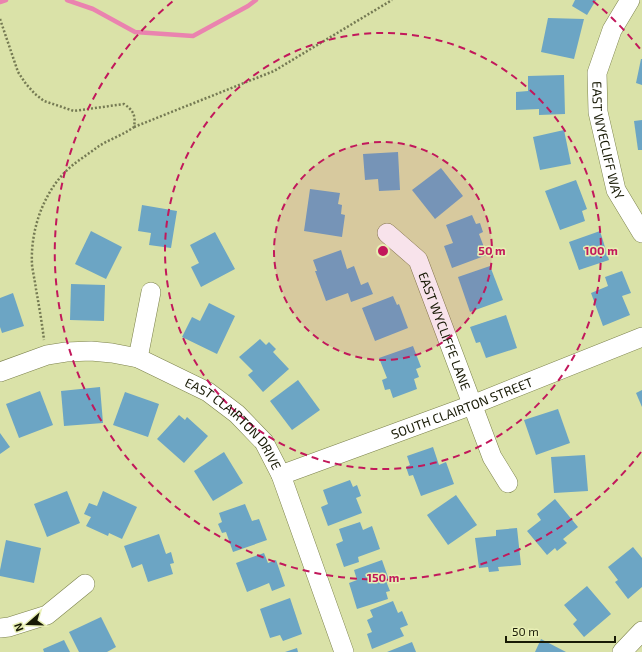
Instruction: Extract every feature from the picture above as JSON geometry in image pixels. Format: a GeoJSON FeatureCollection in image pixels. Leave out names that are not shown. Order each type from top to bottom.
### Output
{"type":"FeatureCollection","features":[{"type":"Feature","properties":{"kind":"street","name":"EAST WYECLIFF WAY"},"geometry":{"type":"LineString","coordinates":[[630,0],[612,30],[597,73],[598,112],[616,190],[642,233]]}},
{"type":"Feature","properties":{"kind":"street","name":"EAST WYCLIFFE LANE"},"geometry":{"type":"LineString","coordinates":[[387,233],[418,260],[492,457],[508,483]]}},
{"type":"Feature","properties":{"kind":"street"},"geometry":{"type":"LineString","coordinates":[[138,358],[151,292]]}},
{"type":"Feature","properties":{"kind":"street","name":"SOUTH CLAIRTON STREET"},"geometry":{"type":"LineString","coordinates":[[281,475],[472,405],[642,338]]}},
{"type":"Feature","properties":{"kind":"street","name":"EAST CLAIRTON DRIVE"},"geometry":{"type":"LineString","coordinates":[[0,372],[47,355],[66,352],[91,351],[112,353],[138,358],[208,392],[237,414],[264,442],[281,475],[344,652]]}},
{"type":"Feature","properties":{"kind":"street"},"geometry":{"type":"LineString","coordinates":[[0,628],[9,627],[47,615],[85,584]]}},
{"type":"Feature","properties":{"kind":"street"},"geometry":{"type":"LineString","coordinates":[[622,652],[642,631]]}},
{"type":"Feature","properties":{"kind":"path"},"geometry":{"type":"LineString","coordinates":[[47,355],[32,265],[33,244],[36,225],[42,208],[50,191],[62,176],[100,146],[134,127],[274,71],[392,0]]}},
{"type":"Feature","properties":{"kind":"path"},"geometry":{"type":"LineString","coordinates":[[0,19],[18,72],[35,94],[44,101],[74,111],[124,104],[132,109],[135,118],[134,127]]}},
{"type":"Feature","properties":{"kind":"building"},"geometry":{"type":"Polygon","coordinates":[[[575,0],[596,0],[587,15],[572,6],[575,0]]]}},
{"type":"Feature","properties":{"kind":"building"},"geometry":{"type":"Polygon","coordinates":[[[548,18],[584,19],[574,59],[541,52],[548,18]]]}},
{"type":"Feature","properties":{"kind":"building"},"geometry":{"type":"Polygon","coordinates":[[[642,59],[642,85],[636,83],[642,59]]]}},
{"type":"Feature","properties":{"kind":"building"},"geometry":{"type":"Polygon","coordinates":[[[564,75],[565,114],[539,115],[539,109],[516,110],[516,92],[528,91],[528,76],[564,75]]]}},
{"type":"Feature","properties":{"kind":"building"},"geometry":{"type":"Polygon","coordinates":[[[642,120],[642,150],[638,150],[634,121],[642,120]]]}},
{"type":"Feature","properties":{"kind":"building"},"geometry":{"type":"Polygon","coordinates":[[[564,130],[571,164],[540,170],[533,137],[564,130]]]}},
{"type":"Feature","properties":{"kind":"building"},"geometry":{"type":"Polygon","coordinates":[[[398,152],[400,190],[379,191],[378,179],[365,180],[363,154],[398,152]]]}},
{"type":"Feature","properties":{"kind":"building"},"geometry":{"type":"Polygon","coordinates":[[[441,168],[463,196],[435,219],[412,190],[441,168]]]}},
{"type":"Feature","properties":{"kind":"building"},"geometry":{"type":"Polygon","coordinates":[[[576,180],[587,209],[582,211],[585,221],[560,230],[545,191],[576,180]]]}},
{"type":"Feature","properties":{"kind":"building"},"geometry":{"type":"Polygon","coordinates":[[[310,189],[340,193],[338,204],[342,205],[341,214],[345,215],[342,237],[304,231],[310,189]]]}},
{"type":"Feature","properties":{"kind":"building"},"geometry":{"type":"Polygon","coordinates":[[[142,205],[177,211],[171,248],[149,245],[151,233],[138,231],[142,205]]]}},
{"type":"Feature","properties":{"kind":"building"},"geometry":{"type":"Polygon","coordinates":[[[472,215],[476,224],[480,223],[483,232],[479,234],[487,255],[452,268],[444,246],[453,243],[446,225],[472,215]]]}},
{"type":"Feature","properties":{"kind":"building"},"geometry":{"type":"Polygon","coordinates":[[[91,231],[122,247],[106,279],[75,264],[91,231]]]}},
{"type":"Feature","properties":{"kind":"building"},"geometry":{"type":"Polygon","coordinates":[[[600,231],[609,260],[579,270],[569,242],[600,231]]]}},
{"type":"Feature","properties":{"kind":"building"},"geometry":{"type":"Polygon","coordinates":[[[215,232],[235,269],[201,287],[191,267],[199,263],[190,245],[215,232]]]}},
{"type":"Feature","properties":{"kind":"building"},"geometry":{"type":"Polygon","coordinates":[[[341,250],[347,269],[354,266],[361,285],[368,282],[373,294],[351,302],[348,293],[326,301],[315,271],[317,271],[313,260],[341,250]]]}},
{"type":"Feature","properties":{"kind":"building"},"geometry":{"type":"Polygon","coordinates":[[[490,266],[503,300],[470,312],[458,277],[490,266]]]}},
{"type":"Feature","properties":{"kind":"building"},"geometry":{"type":"Polygon","coordinates":[[[622,271],[631,293],[622,296],[630,315],[603,326],[591,293],[608,286],[605,277],[622,271]]]}},
{"type":"Feature","properties":{"kind":"building"},"geometry":{"type":"Polygon","coordinates":[[[71,284],[105,285],[104,321],[70,320],[71,284]]]}},
{"type":"Feature","properties":{"kind":"building"},"geometry":{"type":"Polygon","coordinates":[[[13,293],[24,326],[2,333],[0,327],[0,298],[13,293]]]}},
{"type":"Feature","properties":{"kind":"building"},"geometry":{"type":"Polygon","coordinates":[[[393,296],[397,305],[399,304],[408,328],[375,341],[362,308],[393,296]]]}},
{"type":"Feature","properties":{"kind":"building"},"geometry":{"type":"Polygon","coordinates":[[[209,303],[235,316],[217,354],[182,337],[192,317],[200,321],[209,303]]]}},
{"type":"Feature","properties":{"kind":"building"},"geometry":{"type":"Polygon","coordinates":[[[506,315],[517,348],[486,358],[480,342],[476,343],[470,327],[506,315]]]}},
{"type":"Feature","properties":{"kind":"building"},"geometry":{"type":"Polygon","coordinates":[[[260,339],[266,345],[269,342],[276,349],[273,352],[289,369],[263,392],[248,375],[253,371],[239,357],[260,339]]]}},
{"type":"Feature","properties":{"kind":"building"},"geometry":{"type":"Polygon","coordinates":[[[413,346],[421,367],[416,369],[419,377],[414,379],[417,389],[393,398],[390,389],[385,390],[382,380],[387,378],[379,358],[413,346]]]}},
{"type":"Feature","properties":{"kind":"building"},"geometry":{"type":"Polygon","coordinates":[[[298,380],[320,410],[292,430],[270,401],[298,380]]]}},
{"type":"Feature","properties":{"kind":"building"},"geometry":{"type":"Polygon","coordinates":[[[100,387],[103,423],[64,426],[61,391],[100,387]]]}},
{"type":"Feature","properties":{"kind":"building"},"geometry":{"type":"Polygon","coordinates":[[[642,390],[642,407],[636,393],[642,390]]]}},
{"type":"Feature","properties":{"kind":"building"},"geometry":{"type":"Polygon","coordinates":[[[40,391],[53,425],[19,438],[6,404],[40,391]]]}},
{"type":"Feature","properties":{"kind":"building"},"geometry":{"type":"Polygon","coordinates":[[[125,392],[159,404],[148,437],[113,425],[125,392]]]}},
{"type":"Feature","properties":{"kind":"building"},"geometry":{"type":"Polygon","coordinates":[[[558,409],[570,443],[536,455],[524,420],[558,409]]]}},
{"type":"Feature","properties":{"kind":"building"},"geometry":{"type":"Polygon","coordinates":[[[179,415],[185,420],[187,417],[208,436],[184,463],[157,439],[179,415]]]}},
{"type":"Feature","properties":{"kind":"building"},"geometry":{"type":"Polygon","coordinates":[[[0,433],[10,447],[0,454],[0,433]]]}},
{"type":"Feature","properties":{"kind":"building"},"geometry":{"type":"Polygon","coordinates":[[[433,447],[439,465],[446,462],[454,484],[421,496],[413,475],[409,476],[406,467],[410,465],[407,456],[433,447]]]}},
{"type":"Feature","properties":{"kind":"building"},"geometry":{"type":"Polygon","coordinates":[[[224,452],[243,483],[213,501],[194,471],[224,452]]]}},
{"type":"Feature","properties":{"kind":"building"},"geometry":{"type":"Polygon","coordinates":[[[585,455],[588,491],[554,493],[551,457],[585,455]]]}},
{"type":"Feature","properties":{"kind":"building"},"geometry":{"type":"Polygon","coordinates":[[[350,480],[353,487],[357,485],[361,496],[356,498],[362,513],[328,526],[321,507],[328,504],[323,490],[350,480]]]}},
{"type":"Feature","properties":{"kind":"building"},"geometry":{"type":"Polygon","coordinates":[[[67,491],[80,523],[47,537],[34,504],[67,491]]]}},
{"type":"Feature","properties":{"kind":"building"},"geometry":{"type":"Polygon","coordinates":[[[103,491],[137,507],[122,539],[109,533],[108,536],[86,526],[91,517],[84,514],[89,503],[97,506],[103,491]]]}},
{"type":"Feature","properties":{"kind":"building"},"geometry":{"type":"Polygon","coordinates":[[[456,495],[477,525],[448,545],[427,515],[456,495]]]}},
{"type":"Feature","properties":{"kind":"building"},"geometry":{"type":"Polygon","coordinates":[[[555,499],[578,527],[563,539],[567,543],[557,551],[555,548],[547,555],[527,531],[541,520],[537,514],[555,499]]]}},
{"type":"Feature","properties":{"kind":"building"},"geometry":{"type":"Polygon","coordinates":[[[245,504],[252,521],[259,519],[267,540],[233,552],[226,532],[222,533],[218,524],[222,522],[219,513],[245,504]]]}},
{"type":"Feature","properties":{"kind":"building"},"geometry":{"type":"Polygon","coordinates":[[[360,522],[363,530],[372,526],[380,549],[358,557],[359,562],[344,567],[336,544],[343,541],[339,529],[360,522]]]}},
{"type":"Feature","properties":{"kind":"building"},"geometry":{"type":"Polygon","coordinates":[[[517,528],[521,565],[498,567],[499,571],[489,572],[488,567],[479,568],[475,538],[496,536],[496,530],[517,528]]]}},
{"type":"Feature","properties":{"kind":"building"},"geometry":{"type":"Polygon","coordinates":[[[159,534],[166,554],[171,552],[174,563],[170,564],[173,574],[148,582],[142,564],[132,568],[124,546],[159,534]]]}},
{"type":"Feature","properties":{"kind":"building"},"geometry":{"type":"Polygon","coordinates":[[[6,540],[41,548],[34,583],[0,576],[6,540]]]}},
{"type":"Feature","properties":{"kind":"building"},"geometry":{"type":"Polygon","coordinates":[[[633,547],[642,558],[642,587],[628,599],[615,582],[618,580],[608,567],[633,547]]]}},
{"type":"Feature","properties":{"kind":"building"},"geometry":{"type":"Polygon","coordinates":[[[264,553],[268,563],[276,560],[285,586],[272,591],[269,583],[247,592],[236,563],[264,553]]]}},
{"type":"Feature","properties":{"kind":"building"},"geometry":{"type":"Polygon","coordinates":[[[382,560],[389,580],[386,581],[390,591],[386,592],[388,599],[357,609],[349,583],[357,580],[354,570],[382,560]]]}},
{"type":"Feature","properties":{"kind":"building"},"geometry":{"type":"Polygon","coordinates":[[[587,586],[611,614],[584,637],[573,624],[577,620],[564,605],[587,586]]]}},
{"type":"Feature","properties":{"kind":"building"},"geometry":{"type":"Polygon","coordinates":[[[290,598],[302,634],[283,641],[280,635],[270,638],[260,609],[290,598]]]}},
{"type":"Feature","properties":{"kind":"building"},"geometry":{"type":"Polygon","coordinates":[[[393,601],[398,613],[402,611],[408,625],[400,628],[404,636],[372,649],[367,634],[372,632],[367,620],[373,617],[370,610],[393,601]]]}},
{"type":"Feature","properties":{"kind":"building"},"geometry":{"type":"Polygon","coordinates":[[[101,617],[116,647],[107,652],[79,652],[69,632],[101,617]]]}},
{"type":"Feature","properties":{"kind":"building"},"geometry":{"type":"Polygon","coordinates":[[[541,639],[566,652],[535,652],[541,639]]]}},
{"type":"Feature","properties":{"kind":"building"},"geometry":{"type":"Polygon","coordinates":[[[64,640],[70,652],[44,652],[43,649],[64,640]]]}},
{"type":"Feature","properties":{"kind":"building"},"geometry":{"type":"Polygon","coordinates":[[[412,642],[416,652],[387,652],[412,642]]]}},
{"type":"Feature","properties":{"kind":"building"},"geometry":{"type":"Polygon","coordinates":[[[297,648],[298,652],[285,652],[297,648]]]}},
{"type":"Feature","properties":{"kind":"waterway"},"geometry":{"type":"LineString","coordinates":[[0,2],[6,0]]}},
{"type":"Feature","properties":{"kind":"waterway"},"geometry":{"type":"LineString","coordinates":[[67,0],[93,9],[135,32],[193,36],[248,6],[256,0]]}}]}
